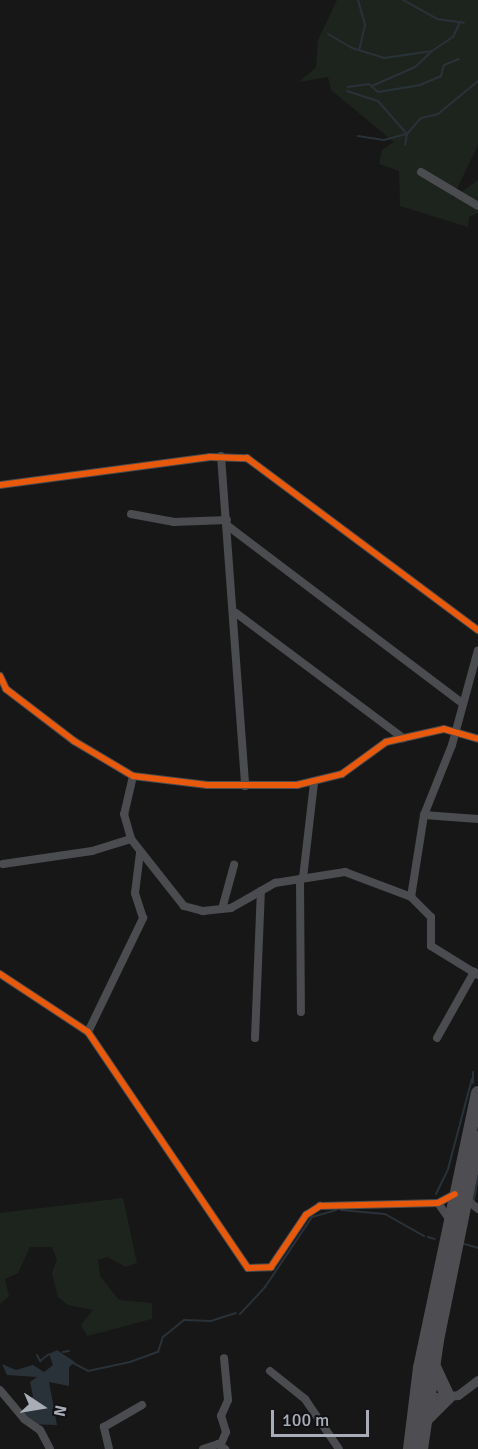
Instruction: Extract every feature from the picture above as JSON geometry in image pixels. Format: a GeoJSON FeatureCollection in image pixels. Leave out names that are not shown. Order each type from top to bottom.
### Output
{"type":"FeatureCollection","features":[{"type":"Feature","properties":{"kind":"highway"},"geometry":{"type":"LineString","coordinates":[[421,1449],[424,1421],[422,1398],[450,1220],[467,1204],[478,1093]]}},
{"type":"Feature","properties":{"kind":"highway"},"geometry":{"type":"LineString","coordinates":[[410,1449],[432,1364],[467,1204],[478,1138]]}},
{"type":"Feature","properties":{"kind":"highway"},"geometry":{"type":"LineString","coordinates":[[424,1421],[448,1397],[432,1364]]}},
{"type":"Feature","properties":{"kind":"street"},"geometry":{"type":"LineString","coordinates":[[421,172],[478,206]]}},
{"type":"Feature","properties":{"kind":"street"},"geometry":{"type":"LineString","coordinates":[[0,485],[221,456],[248,458],[478,630]]}},
{"type":"Feature","properties":{"kind":"street"},"geometry":{"type":"LineString","coordinates":[[221,456],[236,613],[245,786]]}},
{"type":"Feature","properties":{"kind":"street"},"geometry":{"type":"LineString","coordinates":[[131,514],[174,522],[227,523],[462,703]]}},
{"type":"Feature","properties":{"kind":"street"},"geometry":{"type":"LineString","coordinates":[[236,613],[403,738]]}},
{"type":"Feature","properties":{"kind":"street"},"geometry":{"type":"LineString","coordinates":[[411,897],[424,815],[455,730],[478,651]]}},
{"type":"Feature","properties":{"kind":"street"},"geometry":{"type":"LineString","coordinates":[[0,676],[3,689],[93,754],[133,776],[245,786],[314,783],[342,774],[386,742],[455,730],[478,739]]}},
{"type":"Feature","properties":{"kind":"street"},"geometry":{"type":"LineString","coordinates":[[133,776],[125,807],[131,839],[140,853],[160,871],[184,906],[196,911],[222,909],[261,891],[302,878],[345,872],[411,897],[431,917],[431,946],[476,973],[437,1038]]}},
{"type":"Feature","properties":{"kind":"street"},"geometry":{"type":"LineString","coordinates":[[301,1012],[302,878],[314,783]]}},
{"type":"Feature","properties":{"kind":"street"},"geometry":{"type":"LineString","coordinates":[[424,815],[478,819]]}},
{"type":"Feature","properties":{"kind":"street"},"geometry":{"type":"LineString","coordinates":[[3,864],[92,851],[131,839]]}},
{"type":"Feature","properties":{"kind":"street"},"geometry":{"type":"LineString","coordinates":[[88,1032],[143,918],[135,893],[140,853]]}},
{"type":"Feature","properties":{"kind":"street"},"geometry":{"type":"LineString","coordinates":[[222,909],[234,864]]}},
{"type":"Feature","properties":{"kind":"street"},"geometry":{"type":"LineString","coordinates":[[255,1038],[261,891]]}},
{"type":"Feature","properties":{"kind":"street"},"geometry":{"type":"LineString","coordinates":[[0,974],[88,1032],[248,1268],[271,1267],[306,1215],[320,1206],[467,1204]]}},
{"type":"Feature","properties":{"kind":"street"},"geometry":{"type":"LineString","coordinates":[[438,1203],[450,1220]]}},
{"type":"Feature","properties":{"kind":"street"},"geometry":{"type":"LineString","coordinates":[[202,1449],[223,1447],[226,1432],[221,1416],[228,1400],[224,1358]]}},
{"type":"Feature","properties":{"kind":"street"},"geometry":{"type":"LineString","coordinates":[[270,1371],[305,1399],[339,1449]]}},
{"type":"Feature","properties":{"kind":"street"},"geometry":{"type":"LineString","coordinates":[[422,1398],[448,1397],[478,1380]]}},
{"type":"Feature","properties":{"kind":"street"},"geometry":{"type":"LineString","coordinates":[[0,1390],[24,1419],[40,1430],[50,1449]]}},
{"type":"Feature","properties":{"kind":"street"},"geometry":{"type":"LineString","coordinates":[[109,1449],[104,1427],[142,1405]]}},
{"type":"Feature","properties":{"kind":"shaded area"},"geometry":{"type":"Polygon","coordinates":[[[337,0],[478,0],[478,145],[452,199],[478,180],[478,213],[469,217],[468,227],[400,206],[399,171],[379,164],[382,150],[394,142],[331,90],[328,77],[299,82],[316,67],[318,40],[337,0]]]}},
{"type":"Feature","properties":{"kind":"shaded area"},"geometry":{"type":"Polygon","coordinates":[[[123,1198],[137,1263],[126,1267],[107,1257],[98,1260],[100,1276],[119,1300],[152,1303],[152,1319],[87,1336],[81,1325],[93,1310],[68,1305],[58,1297],[52,1273],[57,1259],[52,1247],[30,1247],[18,1273],[5,1279],[9,1296],[0,1304],[0,1213],[123,1198]]]}},
{"type":"Feature","properties":{"kind":"shaded area"},"geometry":{"type":"Polygon","coordinates":[[[57,1350],[75,1362],[69,1367],[69,1386],[49,1382],[57,1425],[28,1424],[29,1417],[22,1416],[33,1396],[30,1382],[37,1377],[7,1375],[2,1364],[16,1370],[33,1365],[44,1372],[53,1365],[49,1354],[57,1350]]]}},
{"type":"Feature","properties":{"kind":"waterway"},"geometry":{"type":"LineString","coordinates":[[358,0],[365,25],[359,50]]}},
{"type":"Feature","properties":{"kind":"waterway"},"geometry":{"type":"LineString","coordinates":[[403,0],[437,19],[464,23]]}},
{"type":"Feature","properties":{"kind":"waterway"},"geometry":{"type":"LineString","coordinates":[[328,34],[352,48],[384,58],[432,51],[453,37],[460,22]]}},
{"type":"Feature","properties":{"kind":"waterway"},"geometry":{"type":"LineString","coordinates":[[372,86],[415,67],[432,51]]}},
{"type":"Feature","properties":{"kind":"waterway"},"geometry":{"type":"LineString","coordinates":[[348,87],[369,84],[378,92],[420,85],[441,76],[444,65],[459,59]]}},
{"type":"Feature","properties":{"kind":"waterway"},"geometry":{"type":"LineString","coordinates":[[358,136],[384,140],[407,134],[421,118],[438,114],[478,81]]}},
{"type":"Feature","properties":{"kind":"waterway"},"geometry":{"type":"LineString","coordinates":[[347,91],[378,101],[407,134],[405,145]]}},
{"type":"Feature","properties":{"kind":"waterway"},"geometry":{"type":"LineString","coordinates":[[473,1072],[473,1083]]}},
{"type":"Feature","properties":{"kind":"waterway"},"geometry":{"type":"LineString","coordinates":[[436,1194],[448,1169],[472,1079]]}},
{"type":"Feature","properties":{"kind":"waterway"},"geometry":{"type":"LineString","coordinates":[[474,1200],[478,1177]]}},
{"type":"Feature","properties":{"kind":"waterway"},"geometry":{"type":"LineString","coordinates":[[240,1314],[265,1287],[312,1217],[336,1210]]}},
{"type":"Feature","properties":{"kind":"waterway"},"geometry":{"type":"LineString","coordinates":[[341,1210],[385,1214],[424,1236]]}},
{"type":"Feature","properties":{"kind":"waterway"},"geometry":{"type":"LineString","coordinates":[[428,1237],[435,1239]]}},
{"type":"Feature","properties":{"kind":"waterway"},"geometry":{"type":"LineString","coordinates":[[461,1243],[478,1248]]}},
{"type":"Feature","properties":{"kind":"waterway"},"geometry":{"type":"LineString","coordinates":[[73,1363],[88,1371],[130,1362],[158,1352],[163,1337],[184,1320],[211,1321],[236,1313]]}},
{"type":"Feature","properties":{"kind":"waterway"},"geometry":{"type":"LineString","coordinates":[[63,1352],[69,1351]]}},
{"type":"Feature","properties":{"kind":"waterway"},"geometry":{"type":"LineString","coordinates":[[37,1355],[40,1361],[49,1354]]}},
{"type":"Feature","properties":{"kind":"cycle path"},"geometry":{"type":"LineString","coordinates":[[0,485],[210,457],[247,458],[478,630]]}},
{"type":"Feature","properties":{"kind":"cycle path"},"geometry":{"type":"LineString","coordinates":[[0,676],[6,689],[74,741],[133,776],[207,785],[297,785],[342,774],[386,742],[444,729],[478,739]]}},
{"type":"Feature","properties":{"kind":"cycle path"},"geometry":{"type":"LineString","coordinates":[[0,974],[88,1032],[248,1268],[271,1267],[306,1215],[320,1206],[438,1203],[455,1194]]}}]}
